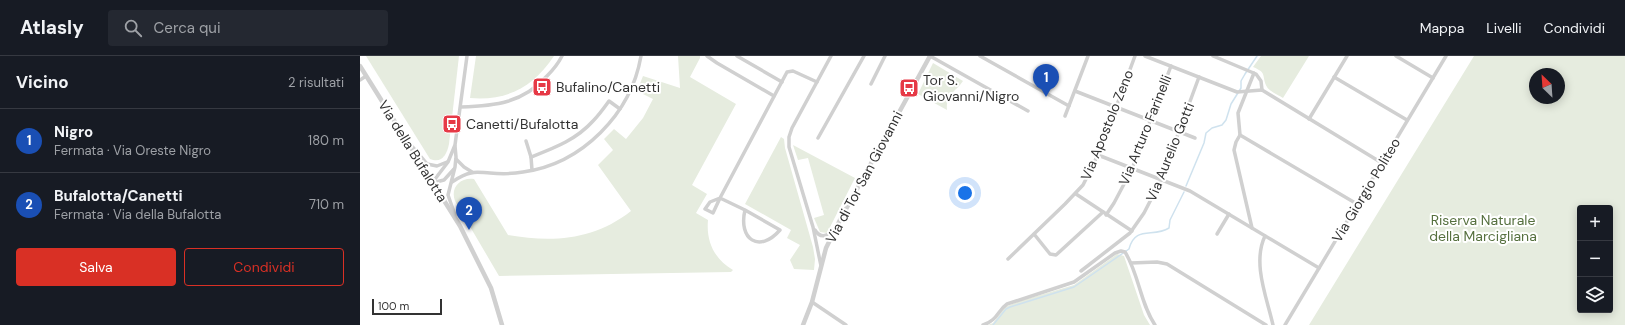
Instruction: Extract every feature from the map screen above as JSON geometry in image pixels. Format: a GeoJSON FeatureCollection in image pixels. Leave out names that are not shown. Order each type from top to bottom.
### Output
{"type":"FeatureCollection","features":[{"type":"Feature","properties":{"kind":"street"},"geometry":{"type":"LineString","coordinates":[[460,226],[448,199],[448,191],[452,182],[455,167],[455,145],[467,56]]}},
{"type":"Feature","properties":{"kind":"street"},"geometry":{"type":"LineString","coordinates":[[460,107],[492,105],[520,97],[532,90],[544,80],[557,65],[562,56]]}},
{"type":"Feature","properties":{"kind":"street"},"geometry":{"type":"LineString","coordinates":[[456,159],[472,172],[508,174],[542,168],[561,160],[589,144],[600,134],[620,109],[632,86],[639,68],[641,56]]}},
{"type":"Feature","properties":{"kind":"street"},"geometry":{"type":"LineString","coordinates":[[707,56],[716,63],[774,96]]}},
{"type":"Feature","properties":{"kind":"street"},"geometry":{"type":"LineString","coordinates":[[737,56],[782,82]]}},
{"type":"Feature","properties":{"kind":"street"},"geometry":{"type":"LineString","coordinates":[[821,268],[813,228],[789,147],[789,137],[792,128],[831,56]]}},
{"type":"Feature","properties":{"kind":"street"},"geometry":{"type":"LineString","coordinates":[[818,138],[864,56]]}},
{"type":"Feature","properties":{"kind":"street"},"geometry":{"type":"LineString","coordinates":[[871,84],[885,56]]}},
{"type":"Feature","properties":{"kind":"street"},"geometry":{"type":"LineString","coordinates":[[930,56],[1028,111]]}},
{"type":"Feature","properties":{"kind":"street","name":"Via di Tor San Giovanni"},"geometry":{"type":"LineString","coordinates":[[803,325],[812,302],[826,248],[930,56]]}},
{"type":"Feature","properties":{"kind":"street"},"geometry":{"type":"LineString","coordinates":[[980,56],[1069,106]]}},
{"type":"Feature","properties":{"kind":"street"},"geometry":{"type":"LineString","coordinates":[[1066,116],[1088,56]]}},
{"type":"Feature","properties":{"kind":"street","name":"Via Apostolo Zeno"},"geometry":{"type":"LineString","coordinates":[[1008,259],[1076,194],[1085,181],[1098,155],[1117,108],[1135,56]]}},
{"type":"Feature","properties":{"kind":"street"},"geometry":{"type":"LineString","coordinates":[[1145,56],[1237,92],[1262,90],[1382,163]]}},
{"type":"Feature","properties":{"kind":"street"},"geometry":{"type":"LineString","coordinates":[[1213,56],[1259,76],[1262,90]]}},
{"type":"Feature","properties":{"kind":"street"},"geometry":{"type":"LineString","coordinates":[[1309,119],[1347,56]]}},
{"type":"Feature","properties":{"kind":"street"},"geometry":{"type":"LineString","coordinates":[[1396,56],[1433,78]]}},
{"type":"Feature","properties":{"kind":"street","name":"Via Giorgio Politeo"},"geometry":{"type":"LineString","coordinates":[[1285,325],[1446,56]]}},
{"type":"Feature","properties":{"kind":"street","name":"Via della Bufalotta"},"geometry":{"type":"LineString","coordinates":[[360,66],[432,184],[460,226],[491,288],[502,325]]}},
{"type":"Feature","properties":{"kind":"street","name":"Via Arturo Farinelli"},"geometry":{"type":"LineString","coordinates":[[1034,234],[1050,254],[1056,255],[1114,203],[1132,169],[1170,66]]}},
{"type":"Feature","properties":{"kind":"street"},"geometry":{"type":"LineString","coordinates":[[745,210],[742,221],[746,235],[753,240],[766,242],[780,230],[745,210],[720,198],[710,202],[705,209],[713,213],[720,198],[787,72],[793,71],[817,82]]}},
{"type":"Feature","properties":{"kind":"street"},"geometry":{"type":"LineString","coordinates":[[1252,228],[1234,150],[1240,135],[1238,113],[1254,73]]}},
{"type":"Feature","properties":{"kind":"street"},"geometry":{"type":"LineString","coordinates":[[360,80],[366,76]]}},
{"type":"Feature","properties":{"kind":"street","name":"Via Aurelio Gotti"},"geometry":{"type":"LineString","coordinates":[[1081,271],[1110,250],[1132,231],[1148,207],[1161,180],[1200,77]]}},
{"type":"Feature","properties":{"kind":"street"},"geometry":{"type":"LineString","coordinates":[[1334,77],[1407,120]]}},
{"type":"Feature","properties":{"kind":"street"},"geometry":{"type":"LineString","coordinates":[[1075,91],[1195,138]]}},
{"type":"Feature","properties":{"kind":"street"},"geometry":{"type":"LineString","coordinates":[[531,157],[562,145],[581,132],[594,121],[609,101],[620,109]]}},
{"type":"Feature","properties":{"kind":"street"},"geometry":{"type":"LineString","coordinates":[[1240,135],[1358,204]]}},
{"type":"Feature","properties":{"kind":"street"},"geometry":{"type":"LineString","coordinates":[[406,141],[414,147],[422,160],[427,164],[437,166],[448,162]]}},
{"type":"Feature","properties":{"kind":"street"},"geometry":{"type":"LineString","coordinates":[[526,141],[531,157],[532,170]]}},
{"type":"Feature","properties":{"kind":"street"},"geometry":{"type":"LineString","coordinates":[[432,184],[448,162],[455,145]]}},
{"type":"Feature","properties":{"kind":"street"},"geometry":{"type":"LineString","coordinates":[[1098,155],[1190,191],[1319,268]]}},
{"type":"Feature","properties":{"kind":"street"},"geometry":{"type":"LineString","coordinates":[[432,184],[444,180],[455,167]]}},
{"type":"Feature","properties":{"kind":"street"},"geometry":{"type":"LineString","coordinates":[[452,182],[472,172]]}},
{"type":"Feature","properties":{"kind":"street"},"geometry":{"type":"LineString","coordinates":[[1076,194],[1132,231]]}},
{"type":"Feature","properties":{"kind":"street"},"geometry":{"type":"LineString","coordinates":[[1217,234],[1229,214]]}},
{"type":"Feature","properties":{"kind":"street"},"geometry":{"type":"LineString","coordinates":[[813,228],[818,234],[823,236],[828,235],[835,229]]}},
{"type":"Feature","properties":{"kind":"street"},"geometry":{"type":"LineString","coordinates":[[1265,236],[1260,251],[1262,277],[1273,325]]}},
{"type":"Feature","properties":{"kind":"street"},"geometry":{"type":"LineString","coordinates":[[1110,250],[1114,254]]}},
{"type":"Feature","properties":{"kind":"street"},"geometry":{"type":"LineString","coordinates":[[983,325],[994,320],[1007,304],[1071,284],[1119,251],[1124,252],[1131,263],[1150,316],[1155,325]]}},
{"type":"Feature","properties":{"kind":"street"},"geometry":{"type":"LineString","coordinates":[[1131,263],[1157,262],[1166,264],[1266,325]]}},
{"type":"Feature","properties":{"kind":"street"},"geometry":{"type":"LineString","coordinates":[[812,302],[846,325]]}},
{"type":"Feature","properties":{"kind":"green space"},"geometry":{"type":"Polygon","coordinates":[[[366,56],[459,56],[449,144],[447,151],[441,159],[430,159],[366,56]]]}},
{"type":"Feature","properties":{"kind":"green space"},"geometry":{"type":"Polygon","coordinates":[[[476,56],[554,56],[537,76],[518,90],[496,97],[470,98],[476,56]]]}},
{"type":"Feature","properties":{"kind":"green space"},"geometry":{"type":"Polygon","coordinates":[[[678,56],[700,56],[690,77],[736,104],[692,185],[707,194],[696,213],[708,220],[708,235],[716,255],[726,266],[733,270],[731,272],[499,276],[455,201],[454,192],[457,184],[464,180],[474,179],[508,235],[541,239],[557,239],[588,233],[617,221],[631,211],[598,165],[613,150],[604,139],[614,129],[626,139],[643,118],[653,99],[637,91],[643,76],[680,88],[678,56]]]}},
{"type":"Feature","properties":{"kind":"green space"},"geometry":{"type":"Polygon","coordinates":[[[1261,56],[1309,56],[1283,98],[1268,88],[1261,71],[1253,67],[1261,56]]]}},
{"type":"Feature","properties":{"kind":"green space","name":"Riserva Naturale della Marcigliana"},"geometry":{"type":"Polygon","coordinates":[[[1474,56],[1625,56],[1625,325],[1309,325],[1474,56]]]}},
{"type":"Feature","properties":{"kind":"green space"},"geometry":{"type":"Polygon","coordinates":[[[933,63],[963,81],[948,100],[947,110],[918,94],[933,63]]]}},
{"type":"Feature","properties":{"kind":"green space"},"geometry":{"type":"Polygon","coordinates":[[[781,137],[784,139],[785,148],[813,247],[815,259],[814,270],[794,269],[790,260],[800,245],[787,238],[791,230],[745,204],[781,137]]]}},
{"type":"Feature","properties":{"kind":"green space"},"geometry":{"type":"Polygon","coordinates":[[[793,145],[855,178],[827,233],[820,232],[814,218],[824,215],[808,158],[798,160],[793,145]]]}},
{"type":"Feature","properties":{"kind":"green space"},"geometry":{"type":"Polygon","coordinates":[[[1117,254],[1124,256],[1144,315],[1150,325],[988,325],[993,323],[1005,307],[1074,285],[1117,254]]]}},
{"type":"Feature","properties":{"kind":"waterway"},"geometry":{"type":"LineString","coordinates":[[1186,186],[1204,143],[1206,133],[1212,128],[1222,125],[1226,120],[1231,104],[1241,88],[1241,81],[1257,56]]}},
{"type":"Feature","properties":{"kind":"waterway"},"geometry":{"type":"LineString","coordinates":[[993,325],[1006,309],[1010,307],[1074,287],[1129,249],[1132,242],[1140,234],[1163,231],[1169,228],[1170,220],[1184,192]]}},
{"type":"Feature","properties":{"kind":"place","name":"Bufalino/Canetti"},"geometry":{"type":"Point","coordinates":[542,87]}},
{"type":"Feature","properties":{"kind":"place","name":"Tor S. Giovanni/Nigro"},"geometry":{"type":"Point","coordinates":[909,88]}},
{"type":"Feature","properties":{"kind":"place","name":"Nigro"},"geometry":{"type":"Point","coordinates":[1046,97]}},
{"type":"Feature","properties":{"kind":"place","name":"Canetti/Bufalotta"},"geometry":{"type":"Point","coordinates":[452,124]}},
{"type":"Feature","properties":{"kind":"place","name":"Bufalotta/Canetti"},"geometry":{"type":"Point","coordinates":[469,230]}}]}
